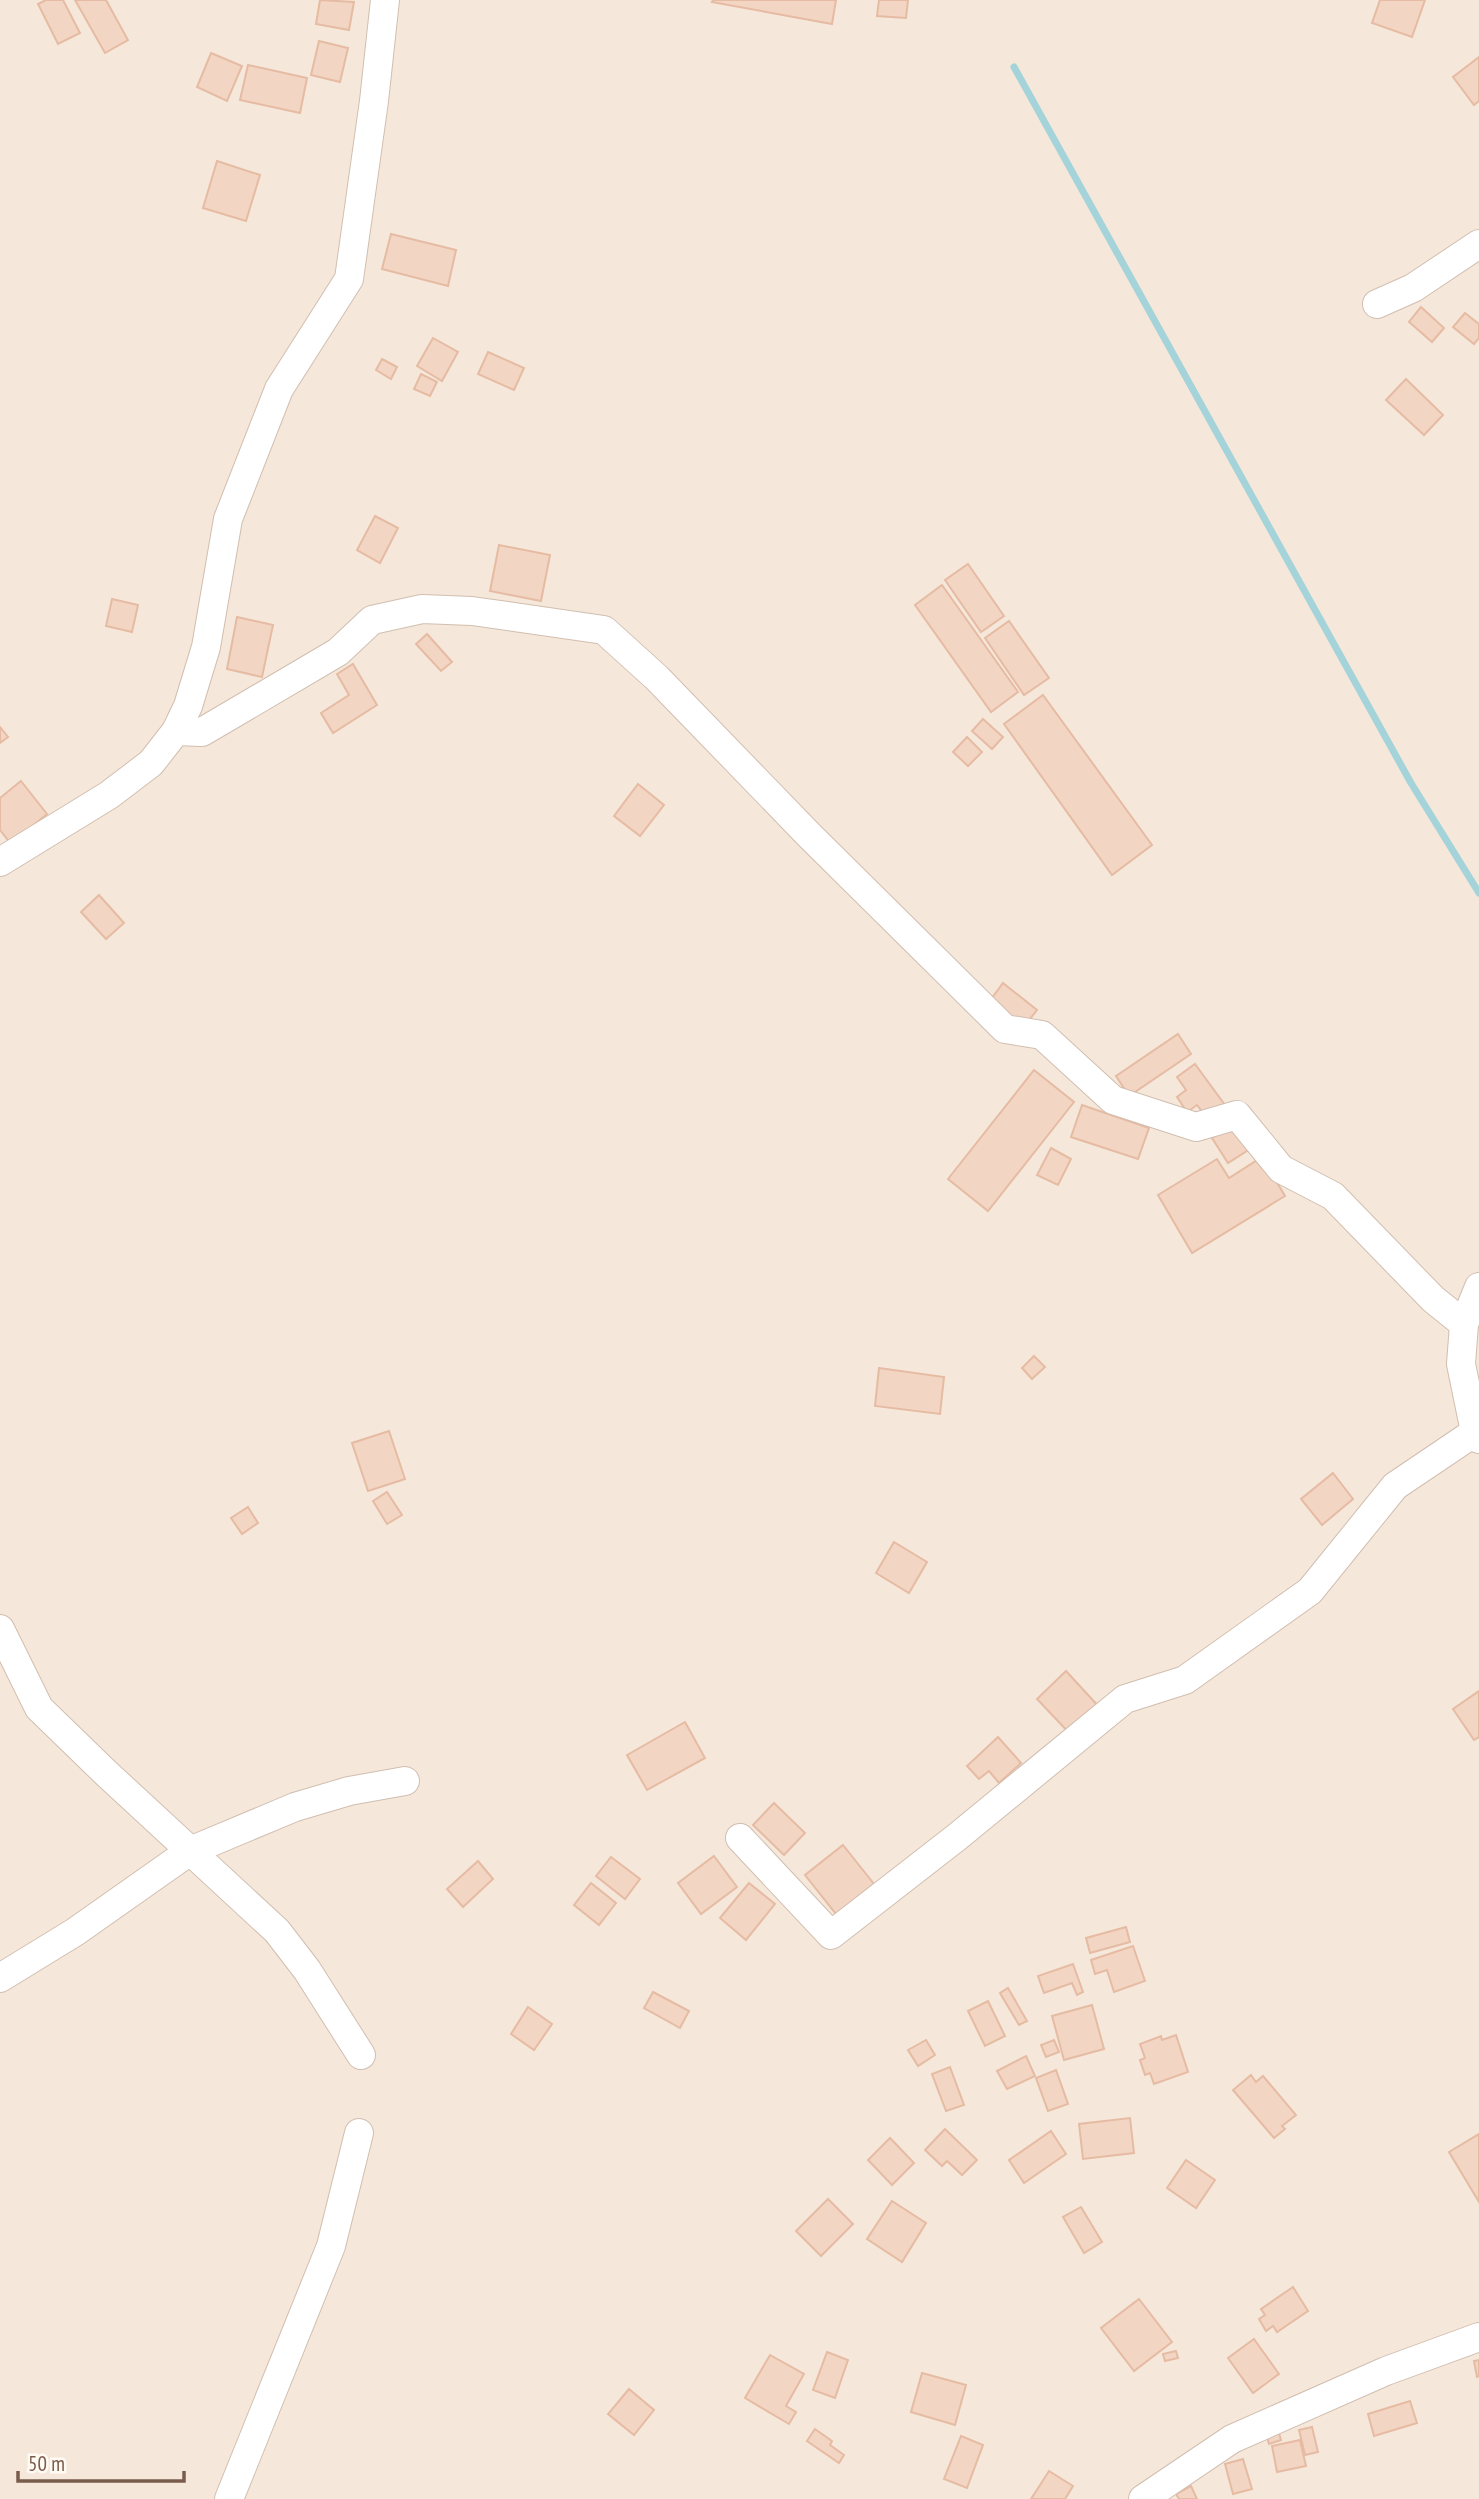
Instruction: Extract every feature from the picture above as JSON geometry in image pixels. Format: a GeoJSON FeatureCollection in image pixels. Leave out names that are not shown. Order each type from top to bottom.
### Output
{"type":"FeatureCollection","features":[{"type":"Feature","properties":{"kind":"street"},"geometry":{"type":"LineString","coordinates":[[0,862],[109,795],[151,762],[176,731],[195,686],[206,647],[228,519],[279,389],[349,279],[374,102],[385,0]]}},
{"type":"Feature","properties":{"kind":"street"},"geometry":{"type":"LineString","coordinates":[[1377,304],[1413,288],[1479,244]]}},
{"type":"Feature","properties":{"kind":"street"},"geometry":{"type":"LineString","coordinates":[[176,731],[202,732],[338,652],[372,620],[422,609],[472,611],[604,630],[657,678],[809,835],[1005,1029],[1042,1035],[1113,1100],[1196,1127],[1237,1115],[1281,1169],[1333,1196],[1433,1299],[1464,1324]]}},
{"type":"Feature","properties":{"kind":"street"},"geometry":{"type":"LineString","coordinates":[[740,1838],[831,1935],[957,1837],[1125,1699],[1185,1680],[1310,1591],[1395,1486],[1477,1435],[1461,1364],[1464,1324],[1479,1287]]}},
{"type":"Feature","properties":{"kind":"street"},"geometry":{"type":"LineString","coordinates":[[0,1629],[39,1708],[277,1931],[307,1970],[361,2055]]}},
{"type":"Feature","properties":{"kind":"street"},"geometry":{"type":"LineString","coordinates":[[0,1978],[75,1932],[190,1851],[295,1807],[349,1791],[405,1781]]}},
{"type":"Feature","properties":{"kind":"street"},"geometry":{"type":"LineString","coordinates":[[229,2499],[331,2246],[359,2133]]}},
{"type":"Feature","properties":{"kind":"street"},"geometry":{"type":"LineString","coordinates":[[1143,2499],[1232,2439],[1386,2371],[1479,2337]]}},
{"type":"Feature","properties":{"kind":"shaded area"},"geometry":{"type":"Polygon","coordinates":[[[0,0],[1479,0],[1479,2499],[0,2499],[0,0]]]}},
{"type":"Feature","properties":{"kind":"building"},"geometry":{"type":"Polygon","coordinates":[[[46,0],[63,0],[80,33],[58,44],[38,4],[46,0]]]}},
{"type":"Feature","properties":{"kind":"building"},"geometry":{"type":"Polygon","coordinates":[[[75,0],[106,0],[128,40],[105,53],[75,0]]]}},
{"type":"Feature","properties":{"kind":"building"},"geometry":{"type":"Polygon","coordinates":[[[320,0],[354,2],[349,30],[316,24],[320,0]]]}},
{"type":"Feature","properties":{"kind":"building"},"geometry":{"type":"Polygon","coordinates":[[[836,0],[832,24],[712,2],[836,0]]]}},
{"type":"Feature","properties":{"kind":"building"},"geometry":{"type":"Polygon","coordinates":[[[879,0],[908,0],[906,18],[877,16],[879,0]]]}},
{"type":"Feature","properties":{"kind":"building"},"geometry":{"type":"Polygon","coordinates":[[[1380,0],[1425,0],[1412,37],[1372,23],[1380,0]]]}},
{"type":"Feature","properties":{"kind":"building"},"geometry":{"type":"Polygon","coordinates":[[[319,41],[348,48],[340,82],[311,75],[319,41]]]}},
{"type":"Feature","properties":{"kind":"building"},"geometry":{"type":"Polygon","coordinates":[[[211,53],[242,66],[227,101],[197,87],[211,53]]]}},
{"type":"Feature","properties":{"kind":"building"},"geometry":{"type":"Polygon","coordinates":[[[1479,57],[1479,101],[1474,105],[1453,77],[1479,57]]]}},
{"type":"Feature","properties":{"kind":"building"},"geometry":{"type":"Polygon","coordinates":[[[248,65],[307,78],[300,113],[240,100],[248,65]]]}},
{"type":"Feature","properties":{"kind":"building"},"geometry":{"type":"Polygon","coordinates":[[[217,161],[260,175],[246,221],[203,208],[217,161]]]}},
{"type":"Feature","properties":{"kind":"building"},"geometry":{"type":"Polygon","coordinates":[[[391,234],[456,250],[448,286],[382,269],[391,234]]]}},
{"type":"Feature","properties":{"kind":"building"},"geometry":{"type":"Polygon","coordinates":[[[1421,307],[1444,328],[1432,342],[1409,322],[1421,307]]]}},
{"type":"Feature","properties":{"kind":"building"},"geometry":{"type":"Polygon","coordinates":[[[1465,313],[1479,324],[1479,338],[1474,344],[1453,327],[1465,313]]]}},
{"type":"Feature","properties":{"kind":"building"},"geometry":{"type":"Polygon","coordinates":[[[433,338],[458,352],[442,381],[417,366],[433,338]]]}},
{"type":"Feature","properties":{"kind":"building"},"geometry":{"type":"Polygon","coordinates":[[[488,352],[524,368],[514,390],[478,374],[488,352]]]}},
{"type":"Feature","properties":{"kind":"building"},"geometry":{"type":"Polygon","coordinates":[[[382,359],[397,367],[391,379],[376,370],[382,359]]]}},
{"type":"Feature","properties":{"kind":"building"},"geometry":{"type":"Polygon","coordinates":[[[421,374],[437,382],[430,396],[414,389],[421,374]]]}},
{"type":"Feature","properties":{"kind":"building"},"geometry":{"type":"Polygon","coordinates":[[[1406,379],[1443,415],[1424,435],[1386,400],[1406,379]]]}},
{"type":"Feature","properties":{"kind":"building"},"geometry":{"type":"Polygon","coordinates":[[[375,516],[398,528],[380,563],[357,550],[375,516]]]}},
{"type":"Feature","properties":{"kind":"building"},"geometry":{"type":"Polygon","coordinates":[[[499,545],[550,555],[541,601],[490,591],[499,545]]]}},
{"type":"Feature","properties":{"kind":"building"},"geometry":{"type":"Polygon","coordinates":[[[968,564],[1004,616],[981,632],[945,580],[968,564]]]}},
{"type":"Feature","properties":{"kind":"building"},"geometry":{"type":"Polygon","coordinates":[[[942,585],[1018,692],[991,712],[915,605],[942,585]]]}},
{"type":"Feature","properties":{"kind":"building"},"geometry":{"type":"Polygon","coordinates":[[[112,599],[138,605],[132,632],[106,626],[112,599]]]}},
{"type":"Feature","properties":{"kind":"building"},"geometry":{"type":"Polygon","coordinates":[[[237,617],[273,625],[262,677],[227,669],[237,617]]]}},
{"type":"Feature","properties":{"kind":"building"},"geometry":{"type":"Polygon","coordinates":[[[1009,621],[1049,678],[1024,695],[985,638],[1009,621]]]}},
{"type":"Feature","properties":{"kind":"building"},"geometry":{"type":"Polygon","coordinates":[[[427,634],[452,662],[441,671],[416,644],[427,634]]]}},
{"type":"Feature","properties":{"kind":"building"},"geometry":{"type":"Polygon","coordinates":[[[353,664],[377,705],[333,733],[321,713],[349,695],[337,674],[353,664]]]}},
{"type":"Feature","properties":{"kind":"building"},"geometry":{"type":"Polygon","coordinates":[[[1043,695],[1152,845],[1112,875],[1004,724],[1043,695]]]}},
{"type":"Feature","properties":{"kind":"building"},"geometry":{"type":"Polygon","coordinates":[[[983,719],[1003,737],[992,749],[972,731],[983,719]]]}},
{"type":"Feature","properties":{"kind":"building"},"geometry":{"type":"Polygon","coordinates":[[[0,727],[8,737],[0,743],[0,727]]]}},
{"type":"Feature","properties":{"kind":"building"},"geometry":{"type":"Polygon","coordinates":[[[967,737],[982,752],[968,766],[953,752],[967,737]]]}},
{"type":"Feature","properties":{"kind":"building"},"geometry":{"type":"Polygon","coordinates":[[[21,781],[47,814],[11,844],[0,830],[0,798],[21,781]]]}},
{"type":"Feature","properties":{"kind":"building"},"geometry":{"type":"Polygon","coordinates":[[[638,784],[664,805],[640,836],[614,816],[638,784]]]}},
{"type":"Feature","properties":{"kind":"building"},"geometry":{"type":"Polygon","coordinates":[[[99,895],[124,923],[106,939],[81,912],[99,895]]]}},
{"type":"Feature","properties":{"kind":"building"},"geometry":{"type":"Polygon","coordinates":[[[1003,983],[1037,1010],[1023,1028],[989,1002],[1003,983]]]}},
{"type":"Feature","properties":{"kind":"building"},"geometry":{"type":"Polygon","coordinates":[[[1178,1034],[1191,1054],[1129,1096],[1116,1076],[1178,1034]]]}},
{"type":"Feature","properties":{"kind":"building"},"geometry":{"type":"Polygon","coordinates":[[[1195,1064],[1225,1105],[1207,1118],[1197,1105],[1187,1112],[1177,1097],[1186,1090],[1177,1077],[1195,1064]]]}},
{"type":"Feature","properties":{"kind":"building"},"geometry":{"type":"Polygon","coordinates":[[[1034,1070],[1074,1102],[988,1211],[948,1179],[1034,1070]]]}},
{"type":"Feature","properties":{"kind":"building"},"geometry":{"type":"Polygon","coordinates":[[[1082,1105],[1149,1128],[1138,1159],[1071,1137],[1082,1105]]]}},
{"type":"Feature","properties":{"kind":"building"},"geometry":{"type":"Polygon","coordinates":[[[1237,1121],[1253,1147],[1228,1163],[1212,1138],[1237,1121]]]}},
{"type":"Feature","properties":{"kind":"building"},"geometry":{"type":"Polygon","coordinates":[[[1051,1148],[1071,1159],[1058,1185],[1037,1175],[1051,1148]]]}},
{"type":"Feature","properties":{"kind":"building"},"geometry":{"type":"Polygon","coordinates":[[[1262,1157],[1285,1196],[1192,1253],[1158,1195],[1217,1159],[1229,1178],[1262,1157]]]}},
{"type":"Feature","properties":{"kind":"building"},"geometry":{"type":"Polygon","coordinates":[[[1034,1356],[1045,1367],[1032,1379],[1022,1368],[1034,1356]]]}},
{"type":"Feature","properties":{"kind":"building"},"geometry":{"type":"Polygon","coordinates":[[[879,1368],[944,1377],[940,1414],[875,1406],[879,1368]]]}},
{"type":"Feature","properties":{"kind":"building"},"geometry":{"type":"Polygon","coordinates":[[[389,1431],[405,1479],[368,1491],[352,1443],[389,1431]]]}},
{"type":"Feature","properties":{"kind":"building"},"geometry":{"type":"Polygon","coordinates":[[[1333,1473],[1353,1499],[1322,1525],[1301,1499],[1333,1473]]]}},
{"type":"Feature","properties":{"kind":"building"},"geometry":{"type":"Polygon","coordinates":[[[387,1492],[402,1515],[387,1524],[373,1501],[387,1492]]]}},
{"type":"Feature","properties":{"kind":"building"},"geometry":{"type":"Polygon","coordinates":[[[248,1507],[258,1523],[242,1534],[231,1518],[248,1507]]]}},
{"type":"Feature","properties":{"kind":"building"},"geometry":{"type":"Polygon","coordinates":[[[894,1542],[927,1562],[909,1593],[876,1573],[894,1542]]]}},
{"type":"Feature","properties":{"kind":"building"},"geometry":{"type":"Polygon","coordinates":[[[1066,1671],[1101,1709],[1073,1737],[1037,1699],[1066,1671]]]}},
{"type":"Feature","properties":{"kind":"building"},"geometry":{"type":"Polygon","coordinates":[[[1479,1691],[1479,1737],[1474,1740],[1453,1709],[1479,1691]]]}},
{"type":"Feature","properties":{"kind":"building"},"geometry":{"type":"Polygon","coordinates":[[[685,1722],[705,1758],[647,1790],[627,1755],[685,1722]]]}},
{"type":"Feature","properties":{"kind":"building"},"geometry":{"type":"Polygon","coordinates":[[[998,1737],[1021,1763],[999,1783],[989,1771],[979,1779],[967,1766],[998,1737]]]}},
{"type":"Feature","properties":{"kind":"building"},"geometry":{"type":"Polygon","coordinates":[[[774,1803],[805,1833],[784,1855],[753,1825],[774,1803]]]}},
{"type":"Feature","properties":{"kind":"building"},"geometry":{"type":"Polygon","coordinates":[[[843,1845],[874,1884],[836,1914],[805,1875],[843,1845]]]}},
{"type":"Feature","properties":{"kind":"building"},"geometry":{"type":"Polygon","coordinates":[[[714,1856],[737,1887],[701,1914],[678,1883],[714,1856]]]}},
{"type":"Feature","properties":{"kind":"building"},"geometry":{"type":"Polygon","coordinates":[[[611,1857],[640,1879],[625,1899],[596,1876],[611,1857]]]}},
{"type":"Feature","properties":{"kind":"building"},"geometry":{"type":"Polygon","coordinates":[[[478,1861],[493,1879],[463,1907],[447,1889],[478,1861]]]}},
{"type":"Feature","properties":{"kind":"building"},"geometry":{"type":"Polygon","coordinates":[[[591,1883],[616,1903],[599,1925],[574,1905],[591,1883]]]}},
{"type":"Feature","properties":{"kind":"building"},"geometry":{"type":"Polygon","coordinates":[[[749,1883],[775,1904],[746,1940],[720,1918],[749,1883]]]}},
{"type":"Feature","properties":{"kind":"building"},"geometry":{"type":"Polygon","coordinates":[[[1126,1927],[1130,1942],[1090,1953],[1086,1938],[1126,1927]]]}},
{"type":"Feature","properties":{"kind":"building"},"geometry":{"type":"Polygon","coordinates":[[[1133,1946],[1145,1981],[1114,1992],[1107,1970],[1095,1974],[1091,1960],[1133,1946]]]}},
{"type":"Feature","properties":{"kind":"building"},"geometry":{"type":"Polygon","coordinates":[[[1073,1964],[1083,1992],[1077,1995],[1072,1983],[1044,1993],[1038,1976],[1073,1964]]]}},
{"type":"Feature","properties":{"kind":"building"},"geometry":{"type":"Polygon","coordinates":[[[1008,1988],[1027,2021],[1019,2025],[1000,1993],[1008,1988]]]}},
{"type":"Feature","properties":{"kind":"building"},"geometry":{"type":"Polygon","coordinates":[[[653,1992],[689,2011],[680,2028],[644,2008],[653,1992]]]}},
{"type":"Feature","properties":{"kind":"building"},"geometry":{"type":"Polygon","coordinates":[[[988,2001],[1005,2036],[985,2046],[968,2011],[988,2001]]]}},
{"type":"Feature","properties":{"kind":"building"},"geometry":{"type":"Polygon","coordinates":[[[1092,2005],[1104,2049],[1064,2060],[1052,2016],[1092,2005]]]}},
{"type":"Feature","properties":{"kind":"building"},"geometry":{"type":"Polygon","coordinates":[[[528,2007],[552,2024],[534,2050],[511,2034],[528,2007]]]}},
{"type":"Feature","properties":{"kind":"building"},"geometry":{"type":"Polygon","coordinates":[[[1176,2035],[1188,2072],[1154,2084],[1150,2073],[1145,2075],[1140,2060],[1145,2058],[1140,2044],[1161,2036],[1162,2040],[1176,2035]]]}},
{"type":"Feature","properties":{"kind":"building"},"geometry":{"type":"Polygon","coordinates":[[[926,2040],[935,2055],[918,2066],[908,2050],[926,2040]]]}},
{"type":"Feature","properties":{"kind":"building"},"geometry":{"type":"Polygon","coordinates":[[[1054,2040],[1059,2052],[1046,2057],[1041,2045],[1054,2040]]]}},
{"type":"Feature","properties":{"kind":"building"},"geometry":{"type":"Polygon","coordinates":[[[1026,2056],[1035,2076],[1007,2089],[997,2071],[1026,2056]]]}},
{"type":"Feature","properties":{"kind":"building"},"geometry":{"type":"Polygon","coordinates":[[[950,2067],[964,2105],[946,2111],[932,2074],[950,2067]]]}},
{"type":"Feature","properties":{"kind":"building"},"geometry":{"type":"Polygon","coordinates":[[[1056,2070],[1068,2104],[1048,2111],[1036,2078],[1056,2070]]]}},
{"type":"Feature","properties":{"kind":"building"},"geometry":{"type":"Polygon","coordinates":[[[1251,2075],[1256,2082],[1263,2076],[1296,2115],[1282,2126],[1285,2129],[1274,2138],[1233,2090],[1251,2075]]]}},
{"type":"Feature","properties":{"kind":"building"},"geometry":{"type":"Polygon","coordinates":[[[1130,2118],[1134,2153],[1083,2159],[1079,2124],[1130,2118]]]}},
{"type":"Feature","properties":{"kind":"building"},"geometry":{"type":"Polygon","coordinates":[[[945,2129],[977,2160],[962,2175],[947,2161],[942,2166],[925,2150],[945,2129]]]}},
{"type":"Feature","properties":{"kind":"building"},"geometry":{"type":"Polygon","coordinates":[[[1051,2131],[1066,2154],[1024,2183],[1009,2160],[1051,2131]]]}},
{"type":"Feature","properties":{"kind":"building"},"geometry":{"type":"Polygon","coordinates":[[[1479,2134],[1479,2202],[1449,2152],[1479,2134]]]}},
{"type":"Feature","properties":{"kind":"building"},"geometry":{"type":"Polygon","coordinates":[[[890,2138],[914,2163],[892,2185],[868,2160],[890,2138]]]}},
{"type":"Feature","properties":{"kind":"building"},"geometry":{"type":"Polygon","coordinates":[[[1186,2160],[1215,2180],[1196,2208],[1167,2188],[1186,2160]]]}},
{"type":"Feature","properties":{"kind":"building"},"geometry":{"type":"Polygon","coordinates":[[[828,2199],[853,2224],[821,2256],[796,2231],[828,2199]]]}},
{"type":"Feature","properties":{"kind":"building"},"geometry":{"type":"Polygon","coordinates":[[[892,2201],[926,2223],[902,2262],[867,2239],[892,2201]]]}},
{"type":"Feature","properties":{"kind":"building"},"geometry":{"type":"Polygon","coordinates":[[[1081,2207],[1102,2242],[1084,2253],[1063,2217],[1081,2207]]]}},
{"type":"Feature","properties":{"kind":"building"},"geometry":{"type":"Polygon","coordinates":[[[1293,2287],[1308,2311],[1277,2332],[1273,2326],[1266,2331],[1259,2319],[1265,2315],[1261,2309],[1293,2287]]]}},
{"type":"Feature","properties":{"kind":"building"},"geometry":{"type":"Polygon","coordinates":[[[1139,2299],[1172,2342],[1134,2371],[1101,2328],[1139,2299]]]}},
{"type":"Feature","properties":{"kind":"building"},"geometry":{"type":"Polygon","coordinates":[[[1254,2339],[1279,2374],[1253,2393],[1228,2358],[1254,2339]]]}},
{"type":"Feature","properties":{"kind":"building"},"geometry":{"type":"Polygon","coordinates":[[[1176,2351],[1178,2358],[1165,2361],[1163,2354],[1176,2351]]]}},
{"type":"Feature","properties":{"kind":"building"},"geometry":{"type":"Polygon","coordinates":[[[827,2352],[848,2360],[835,2398],[813,2390],[827,2352]]]}},
{"type":"Feature","properties":{"kind":"building"},"geometry":{"type":"Polygon","coordinates":[[[770,2355],[804,2374],[786,2406],[796,2412],[789,2424],[745,2398],[770,2355]]]}},
{"type":"Feature","properties":{"kind":"building"},"geometry":{"type":"Polygon","coordinates":[[[1479,2360],[1479,2376],[1477,2377],[1474,2361],[1479,2360]]]}},
{"type":"Feature","properties":{"kind":"building"},"geometry":{"type":"Polygon","coordinates":[[[922,2373],[966,2385],[955,2425],[911,2412],[922,2373]]]}},
{"type":"Feature","properties":{"kind":"building"},"geometry":{"type":"Polygon","coordinates":[[[629,2389],[654,2410],[634,2435],[608,2414],[629,2389]]]}},
{"type":"Feature","properties":{"kind":"building"},"geometry":{"type":"Polygon","coordinates":[[[1410,2401],[1417,2423],[1374,2436],[1368,2414],[1410,2401]]]}},
{"type":"Feature","properties":{"kind":"building"},"geometry":{"type":"Polygon","coordinates":[[[1277,2426],[1281,2440],[1269,2444],[1265,2430],[1277,2426]]]}},
{"type":"Feature","properties":{"kind":"building"},"geometry":{"type":"Polygon","coordinates":[[[1312,2427],[1318,2452],[1305,2455],[1299,2430],[1312,2427]]]}},
{"type":"Feature","properties":{"kind":"building"},"geometry":{"type":"Polygon","coordinates":[[[815,2429],[832,2441],[830,2445],[844,2455],[839,2463],[807,2441],[815,2429]]]}},
{"type":"Feature","properties":{"kind":"building"},"geometry":{"type":"Polygon","coordinates":[[[961,2436],[983,2445],[967,2488],[944,2479],[961,2436]]]}},
{"type":"Feature","properties":{"kind":"building"},"geometry":{"type":"Polygon","coordinates":[[[1300,2440],[1306,2466],[1277,2472],[1272,2446],[1300,2440]]]}},
{"type":"Feature","properties":{"kind":"building"},"geometry":{"type":"Polygon","coordinates":[[[1243,2459],[1252,2489],[1233,2494],[1225,2464],[1243,2459]]]}},
{"type":"Feature","properties":{"kind":"building"},"geometry":{"type":"Polygon","coordinates":[[[1049,2471],[1073,2486],[1065,2499],[1031,2499],[1049,2471]]]}},
{"type":"Feature","properties":{"kind":"building"},"geometry":{"type":"Polygon","coordinates":[[[1191,2486],[1197,2499],[1179,2499],[1176,2494],[1191,2486]]]}},
{"type":"Feature","properties":{"kind":"waterway"},"geometry":{"type":"LineString","coordinates":[[1014,67],[1411,783],[1479,893]]}}]}
